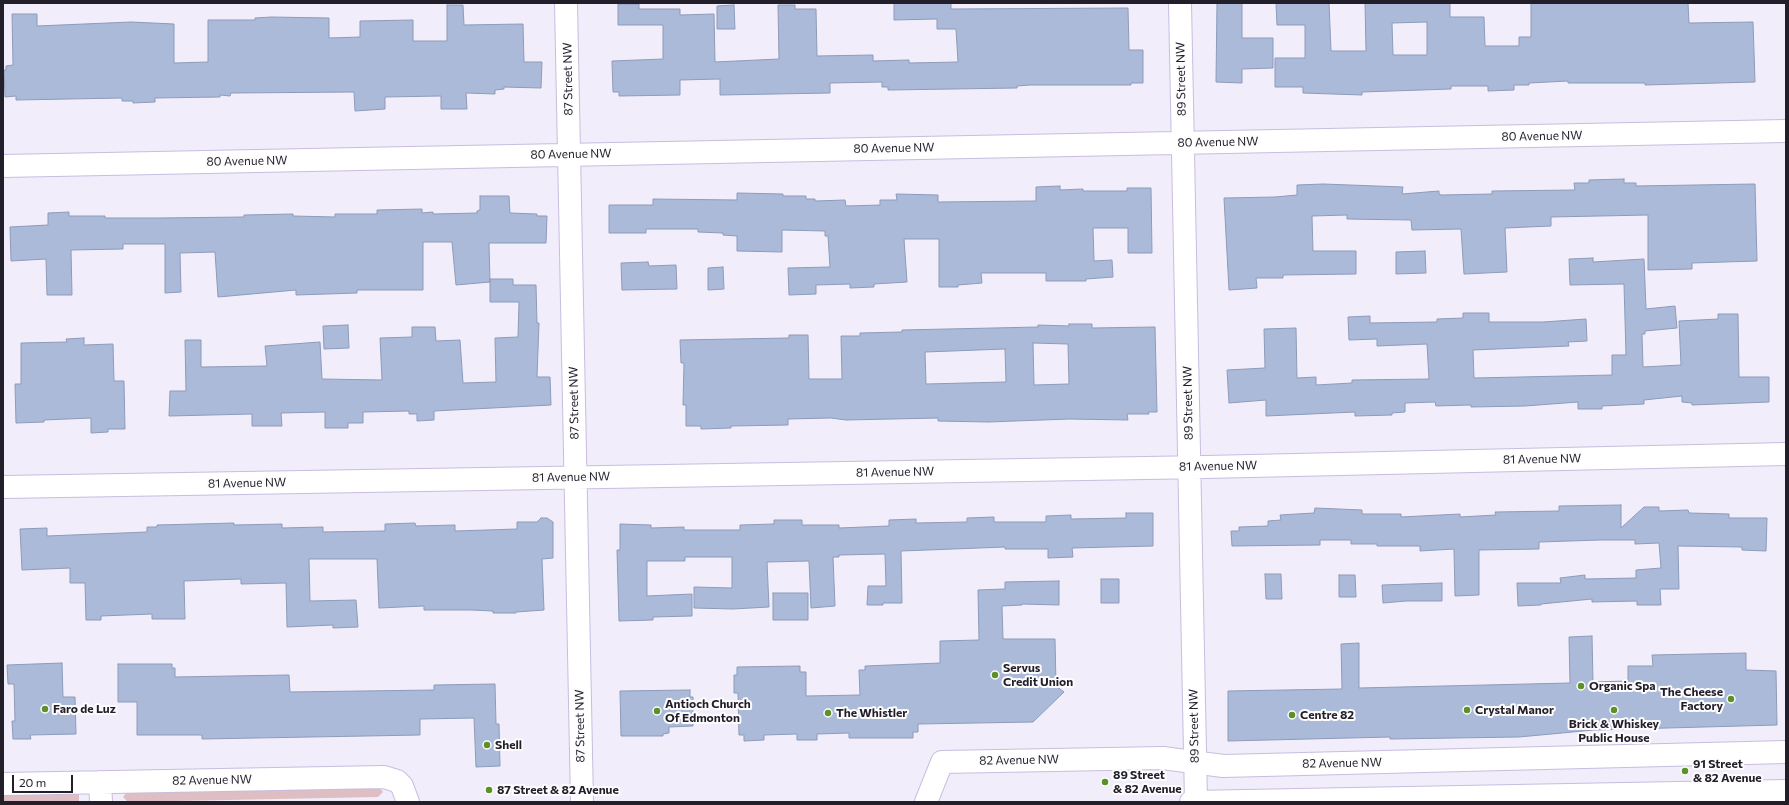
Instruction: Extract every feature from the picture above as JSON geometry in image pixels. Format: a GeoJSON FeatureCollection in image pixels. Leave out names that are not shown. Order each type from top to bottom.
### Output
{"type":"FeatureCollection","features":[{"type":"Feature","properties":{"kind":"street","name":"87 Street NW"},"geometry":{"type":"LineString","coordinates":[[566,3],[582,802]]}},
{"type":"Feature","properties":{"kind":"street","name":"89 Street NW"},"geometry":{"type":"LineString","coordinates":[[1180,3],[1196,802]]}},
{"type":"Feature","properties":{"kind":"street","name":"80 Avenue NW"},"geometry":{"type":"LineString","coordinates":[[3,166],[1786,131]]}},
{"type":"Feature","properties":{"kind":"street","name":"81 Avenue NW"},"geometry":{"type":"LineString","coordinates":[[3,487],[1189,467],[1786,454]]}},
{"type":"Feature","properties":{"kind":"street","name":"82 Avenue NW"},"geometry":{"type":"LineString","coordinates":[[926,802],[942,762],[1163,758],[1223,766],[1786,752]]}},
{"type":"Feature","properties":{"kind":"street","name":"82 Avenue NW"},"geometry":{"type":"LineString","coordinates":[[3,784],[101,792],[384,777],[397,781],[402,786],[408,802]]}},
{"type":"Feature","properties":{"kind":"street"},"geometry":{"type":"LineString","coordinates":[[1191,802],[1786,790]]}},
{"type":"Feature","properties":{"kind":"shaded area"},"geometry":{"type":"Polygon","coordinates":[[[380,788],[383,792],[378,797],[128,802],[123,797],[126,793],[380,788]]]}},
{"type":"Feature","properties":{"kind":"shaded area"},"geometry":{"type":"Polygon","coordinates":[[[79,793],[79,802],[3,802],[3,794],[79,793]]]}},
{"type":"Feature","properties":{"kind":"building"},"geometry":{"type":"Polygon","coordinates":[[[894,3],[951,3],[951,9],[1128,8],[1129,50],[1143,50],[1143,83],[1131,83],[1131,85],[1030,85],[1017,86],[1017,88],[888,90],[888,87],[882,87],[882,82],[830,83],[830,93],[720,95],[720,79],[680,80],[680,95],[619,96],[619,92],[613,92],[612,61],[663,59],[663,25],[618,25],[618,4],[639,4],[639,9],[680,9],[680,15],[714,14],[715,62],[779,59],[778,5],[795,5],[795,9],[816,9],[817,56],[873,55],[873,61],[909,60],[909,63],[958,62],[956,29],[937,29],[937,19],[894,20],[894,3]]]}},
{"type":"Feature","properties":{"kind":"building"},"geometry":{"type":"Polygon","coordinates":[[[1217,3],[1242,3],[1242,38],[1273,38],[1273,68],[1242,69],[1242,83],[1216,82],[1217,3]]]}},
{"type":"Feature","properties":{"kind":"building"},"geometry":{"type":"Polygon","coordinates":[[[1276,3],[1329,3],[1331,51],[1366,51],[1365,3],[1450,3],[1450,17],[1484,17],[1485,46],[1519,46],[1519,37],[1531,37],[1531,3],[1688,3],[1689,23],[1753,22],[1755,82],[1645,85],[1645,83],[1568,83],[1568,81],[1514,85],[1514,90],[1488,91],[1488,86],[1451,86],[1451,89],[1362,92],[1362,95],[1303,93],[1303,87],[1275,87],[1275,58],[1305,58],[1305,25],[1277,25],[1276,3]],[[1427,22],[1392,23],[1393,55],[1427,55],[1427,22]]]}},
{"type":"Feature","properties":{"kind":"building"},"geometry":{"type":"Polygon","coordinates":[[[447,5],[463,5],[464,25],[523,24],[524,62],[542,62],[541,88],[504,87],[504,89],[495,90],[495,94],[466,93],[467,109],[441,109],[441,96],[385,97],[385,109],[355,111],[354,92],[231,93],[230,96],[220,95],[220,97],[155,98],[155,102],[133,103],[133,101],[122,101],[122,98],[16,100],[16,96],[5,97],[4,70],[6,70],[6,66],[13,65],[12,14],[37,14],[37,26],[131,22],[174,24],[174,63],[208,62],[208,20],[255,20],[255,18],[271,17],[329,18],[329,38],[360,37],[360,21],[413,20],[413,41],[447,41],[447,5]]]}},
{"type":"Feature","properties":{"kind":"building"},"geometry":{"type":"Polygon","coordinates":[[[734,5],[735,29],[717,29],[717,6],[734,5]]]}},
{"type":"Feature","properties":{"kind":"building"},"geometry":{"type":"Polygon","coordinates":[[[1624,179],[1624,183],[1636,183],[1636,186],[1755,184],[1757,261],[1692,263],[1692,269],[1648,270],[1648,215],[1551,217],[1551,226],[1505,228],[1507,272],[1464,274],[1461,229],[1412,230],[1411,220],[1347,219],[1347,215],[1312,216],[1313,251],[1356,251],[1356,274],[1283,275],[1283,278],[1256,278],[1257,288],[1229,290],[1224,198],[1297,195],[1297,185],[1323,184],[1403,187],[1402,194],[1439,191],[1439,194],[1441,195],[1492,194],[1492,191],[1575,190],[1574,183],[1589,183],[1589,180],[1624,179]]]}},
{"type":"Feature","properties":{"kind":"building"},"geometry":{"type":"Polygon","coordinates":[[[1060,186],[1060,190],[1083,189],[1083,191],[1127,191],[1127,188],[1151,188],[1152,253],[1128,253],[1128,228],[1093,228],[1094,261],[1112,260],[1113,277],[1086,279],[1086,281],[1046,281],[1046,273],[981,273],[982,283],[958,285],[958,287],[939,287],[939,239],[904,239],[907,282],[874,284],[874,287],[850,288],[850,284],[816,285],[816,294],[789,295],[788,268],[830,267],[828,236],[825,236],[825,231],[782,230],[782,252],[737,251],[737,236],[723,235],[723,233],[698,232],[698,229],[646,229],[646,233],[609,233],[609,205],[653,205],[653,199],[737,200],[737,193],[806,196],[806,199],[815,199],[815,201],[845,200],[846,206],[880,205],[880,200],[897,200],[896,194],[938,195],[938,202],[1036,201],[1036,187],[1060,186]]]}},
{"type":"Feature","properties":{"kind":"building"},"geometry":{"type":"Polygon","coordinates":[[[480,196],[509,196],[510,213],[547,216],[546,243],[489,243],[490,282],[456,285],[452,242],[423,242],[423,290],[357,290],[357,293],[296,295],[296,290],[218,297],[215,252],[180,253],[181,292],[165,293],[165,244],[123,244],[123,249],[71,250],[72,295],[47,295],[46,259],[11,261],[10,227],[48,225],[48,213],[69,212],[69,216],[105,216],[105,218],[159,218],[244,217],[244,215],[293,214],[293,216],[335,217],[335,214],[377,214],[377,210],[422,209],[422,213],[433,212],[433,214],[477,213],[477,211],[480,210],[480,196]]]}},
{"type":"Feature","properties":{"kind":"building"},"geometry":{"type":"Polygon","coordinates":[[[1425,251],[1426,273],[1396,274],[1396,252],[1425,251]]]}},
{"type":"Feature","properties":{"kind":"building"},"geometry":{"type":"Polygon","coordinates":[[[1593,258],[1593,262],[1644,259],[1646,309],[1675,306],[1677,328],[1645,331],[1645,334],[1642,334],[1643,367],[1681,365],[1679,321],[1718,319],[1718,314],[1738,314],[1739,377],[1769,377],[1769,402],[1692,405],[1692,403],[1682,402],[1682,396],[1644,400],[1644,404],[1602,406],[1602,409],[1578,409],[1578,402],[1525,406],[1471,407],[1471,405],[1436,406],[1435,402],[1405,403],[1405,412],[1392,413],[1392,415],[1355,416],[1355,412],[1266,416],[1266,400],[1229,403],[1227,370],[1265,368],[1264,329],[1296,328],[1297,378],[1316,377],[1316,385],[1352,383],[1352,380],[1429,379],[1427,344],[1377,346],[1377,339],[1349,340],[1348,317],[1370,316],[1370,323],[1437,322],[1437,319],[1463,318],[1463,313],[1489,313],[1489,322],[1543,322],[1586,319],[1587,341],[1568,342],[1569,346],[1473,350],[1474,378],[1612,375],[1612,355],[1626,355],[1624,284],[1570,285],[1569,259],[1593,258]]]}},
{"type":"Feature","properties":{"kind":"building"},"geometry":{"type":"Polygon","coordinates":[[[648,262],[649,266],[676,265],[677,289],[622,290],[621,263],[648,262]]]}},
{"type":"Feature","properties":{"kind":"building"},"geometry":{"type":"Polygon","coordinates":[[[723,267],[724,289],[708,290],[708,268],[723,267]]]}},
{"type":"Feature","properties":{"kind":"building"},"geometry":{"type":"Polygon","coordinates":[[[490,279],[513,279],[513,285],[536,285],[537,323],[539,323],[537,377],[550,377],[551,405],[434,411],[434,420],[417,421],[417,414],[409,414],[409,411],[363,412],[363,423],[348,423],[348,428],[325,428],[325,412],[281,413],[282,426],[252,426],[252,414],[169,416],[170,391],[186,391],[185,340],[201,340],[201,367],[267,366],[265,346],[320,342],[322,379],[382,380],[380,338],[412,337],[412,327],[435,327],[436,341],[460,340],[463,383],[496,382],[495,338],[518,337],[519,302],[490,302],[490,279]]]}},
{"type":"Feature","properties":{"kind":"building"},"geometry":{"type":"Polygon","coordinates":[[[1069,324],[1092,324],[1092,328],[1155,327],[1157,412],[1148,412],[1149,414],[1127,414],[1128,420],[1069,419],[988,422],[938,421],[938,418],[846,420],[831,418],[788,419],[788,425],[731,426],[731,428],[701,429],[701,426],[686,426],[686,405],[683,405],[684,363],[681,363],[680,340],[789,338],[789,335],[808,335],[809,379],[842,379],[841,336],[860,336],[860,333],[902,332],[902,330],[1038,327],[1038,325],[1069,326],[1069,324]],[[1033,343],[1034,385],[1069,384],[1068,344],[1033,343]],[[1005,349],[925,352],[926,384],[1006,382],[1005,349]]]}},
{"type":"Feature","properties":{"kind":"building"},"geometry":{"type":"Polygon","coordinates":[[[348,325],[349,348],[324,349],[323,326],[348,325]]]}},
{"type":"Feature","properties":{"kind":"building"},"geometry":{"type":"Polygon","coordinates":[[[84,338],[84,345],[113,344],[114,381],[124,381],[125,429],[108,429],[108,432],[91,433],[91,418],[16,423],[15,384],[21,384],[21,343],[67,342],[66,339],[84,338]]]}},
{"type":"Feature","properties":{"kind":"building"},"geometry":{"type":"Polygon","coordinates":[[[1621,505],[1621,528],[1644,507],[1659,507],[1659,511],[1688,510],[1689,513],[1729,514],[1729,518],[1767,518],[1766,551],[1742,550],[1742,547],[1678,546],[1679,589],[1660,589],[1661,605],[1637,605],[1637,601],[1592,602],[1592,599],[1518,606],[1517,583],[1561,583],[1560,578],[1585,575],[1585,579],[1636,578],[1636,570],[1661,568],[1659,543],[1635,544],[1635,540],[1539,542],[1539,549],[1479,550],[1479,595],[1455,596],[1454,549],[1420,551],[1420,546],[1377,546],[1377,544],[1351,544],[1351,540],[1320,540],[1320,545],[1232,546],[1231,531],[1239,531],[1239,527],[1268,526],[1268,521],[1281,520],[1280,515],[1314,513],[1315,508],[1362,510],[1362,514],[1401,514],[1401,517],[1460,514],[1460,517],[1496,515],[1495,512],[1559,511],[1559,506],[1621,505]]]}},
{"type":"Feature","properties":{"kind":"building"},"geometry":{"type":"Polygon","coordinates":[[[1126,513],[1153,513],[1153,546],[1072,548],[1073,557],[1048,558],[1048,549],[1005,549],[1005,547],[901,551],[902,603],[883,603],[883,605],[867,605],[868,586],[886,586],[885,554],[839,555],[839,557],[833,557],[835,606],[811,608],[809,561],[767,562],[769,607],[733,609],[694,608],[694,587],[732,588],[732,557],[685,557],[685,561],[647,561],[647,596],[692,594],[692,616],[653,617],[653,620],[619,621],[617,550],[620,550],[620,524],[651,525],[651,528],[684,527],[684,530],[740,530],[740,525],[774,524],[774,520],[802,520],[802,525],[839,525],[839,528],[889,526],[889,520],[916,519],[916,523],[967,522],[967,518],[994,517],[994,522],[1046,522],[1046,516],[1071,515],[1071,519],[1126,518],[1126,513]]]}},
{"type":"Feature","properties":{"kind":"building"},"geometry":{"type":"Polygon","coordinates":[[[541,518],[547,518],[553,522],[553,558],[542,559],[544,610],[516,613],[493,613],[493,611],[471,610],[424,610],[424,606],[379,608],[377,559],[309,559],[310,601],[356,600],[358,627],[333,628],[333,625],[287,627],[286,583],[241,584],[241,579],[184,581],[185,619],[152,619],[152,614],[101,616],[101,620],[86,620],[85,583],[70,583],[70,568],[22,570],[20,529],[47,528],[47,536],[147,532],[147,527],[157,527],[157,525],[234,523],[234,525],[282,524],[282,528],[323,527],[323,532],[385,531],[385,524],[415,523],[416,526],[455,525],[455,531],[517,529],[517,522],[537,522],[541,518]]]}},
{"type":"Feature","properties":{"kind":"building"},"geometry":{"type":"Polygon","coordinates":[[[1265,574],[1281,574],[1282,599],[1266,599],[1265,574]]]}},
{"type":"Feature","properties":{"kind":"building"},"geometry":{"type":"Polygon","coordinates":[[[1339,575],[1355,575],[1356,597],[1339,597],[1339,575]]]}},
{"type":"Feature","properties":{"kind":"building"},"geometry":{"type":"Polygon","coordinates":[[[1101,579],[1119,579],[1119,603],[1101,603],[1101,579]]]}},
{"type":"Feature","properties":{"kind":"building"},"geometry":{"type":"Polygon","coordinates":[[[1059,581],[1059,605],[1022,604],[1002,606],[1003,639],[1055,639],[1056,686],[1064,692],[1033,722],[918,724],[918,732],[913,732],[913,738],[849,738],[849,733],[817,734],[817,740],[797,740],[797,734],[764,735],[764,740],[744,741],[744,735],[739,735],[738,693],[734,693],[734,675],[737,675],[737,667],[800,666],[800,672],[806,672],[806,696],[860,695],[859,670],[865,670],[865,666],[940,663],[940,641],[979,640],[978,590],[1005,589],[1005,582],[1059,581]]]}},
{"type":"Feature","properties":{"kind":"building"},"geometry":{"type":"Polygon","coordinates":[[[1442,583],[1442,601],[1406,601],[1383,603],[1382,585],[1442,583]]]}},
{"type":"Feature","properties":{"kind":"building"},"geometry":{"type":"Polygon","coordinates":[[[773,593],[808,593],[808,620],[773,620],[773,593]]]}},
{"type":"Feature","properties":{"kind":"building"},"geometry":{"type":"Polygon","coordinates":[[[1592,636],[1593,682],[1628,681],[1628,666],[1653,666],[1652,655],[1746,653],[1746,670],[1776,671],[1777,725],[1594,730],[1519,737],[1390,739],[1390,737],[1228,741],[1228,691],[1342,689],[1341,644],[1359,643],[1359,688],[1570,683],[1569,637],[1592,636]]]}},
{"type":"Feature","properties":{"kind":"building","name":"Faro de Luz"},"geometry":{"type":"Polygon","coordinates":[[[62,663],[63,697],[75,697],[76,734],[30,735],[31,739],[13,739],[12,721],[15,721],[14,684],[8,684],[7,665],[62,663]]]}},
{"type":"Feature","properties":{"kind":"building"},"geometry":{"type":"Polygon","coordinates":[[[118,664],[172,664],[172,668],[175,668],[175,677],[289,675],[290,692],[434,690],[434,685],[495,684],[496,724],[499,724],[500,766],[476,767],[474,718],[420,719],[420,735],[202,739],[202,735],[137,735],[137,702],[118,702],[118,664]]]}},
{"type":"Feature","properties":{"kind":"building","name":"Antioch Church Of Edmonton"},"geometry":{"type":"Polygon","coordinates":[[[690,690],[690,697],[693,697],[693,726],[669,727],[669,733],[663,734],[663,736],[621,736],[620,691],[690,690]]]}},
{"type":"Feature","properties":{"kind":"place","name":"Servus Credit Union"},"geometry":{"type":"Point","coordinates":[995,675]}},
{"type":"Feature","properties":{"kind":"place","name":"Organic Spa"},"geometry":{"type":"Point","coordinates":[1581,686]}},
{"type":"Feature","properties":{"kind":"place","name":"The Cheese Factory"},"geometry":{"type":"Point","coordinates":[1731,699]}},
{"type":"Feature","properties":{"kind":"place","name":"Faro de Luz"},"geometry":{"type":"Point","coordinates":[45,709]}},
{"type":"Feature","properties":{"kind":"place","name":"Crystal Manor"},"geometry":{"type":"Point","coordinates":[1467,710]}},
{"type":"Feature","properties":{"kind":"place","name":"Brick & Whiskey Public House"},"geometry":{"type":"Point","coordinates":[1614,710]}},
{"type":"Feature","properties":{"kind":"place","name":"Antioch Church Of Edmonton"},"geometry":{"type":"Point","coordinates":[657,711]}},
{"type":"Feature","properties":{"kind":"place","name":"The Whistler"},"geometry":{"type":"Point","coordinates":[828,713]}},
{"type":"Feature","properties":{"kind":"place","name":"Centre 82"},"geometry":{"type":"Point","coordinates":[1292,715]}},
{"type":"Feature","properties":{"kind":"place","name":"Shell"},"geometry":{"type":"Point","coordinates":[487,745]}},
{"type":"Feature","properties":{"kind":"place","name":"91 Street & 82 Avenue"},"geometry":{"type":"Point","coordinates":[1685,771]}},
{"type":"Feature","properties":{"kind":"place","name":"89 Street & 82 Avenue"},"geometry":{"type":"Point","coordinates":[1105,782]}},
{"type":"Feature","properties":{"kind":"place","name":"87 Street & 82 Avenue"},"geometry":{"type":"Point","coordinates":[489,790]}}]}
